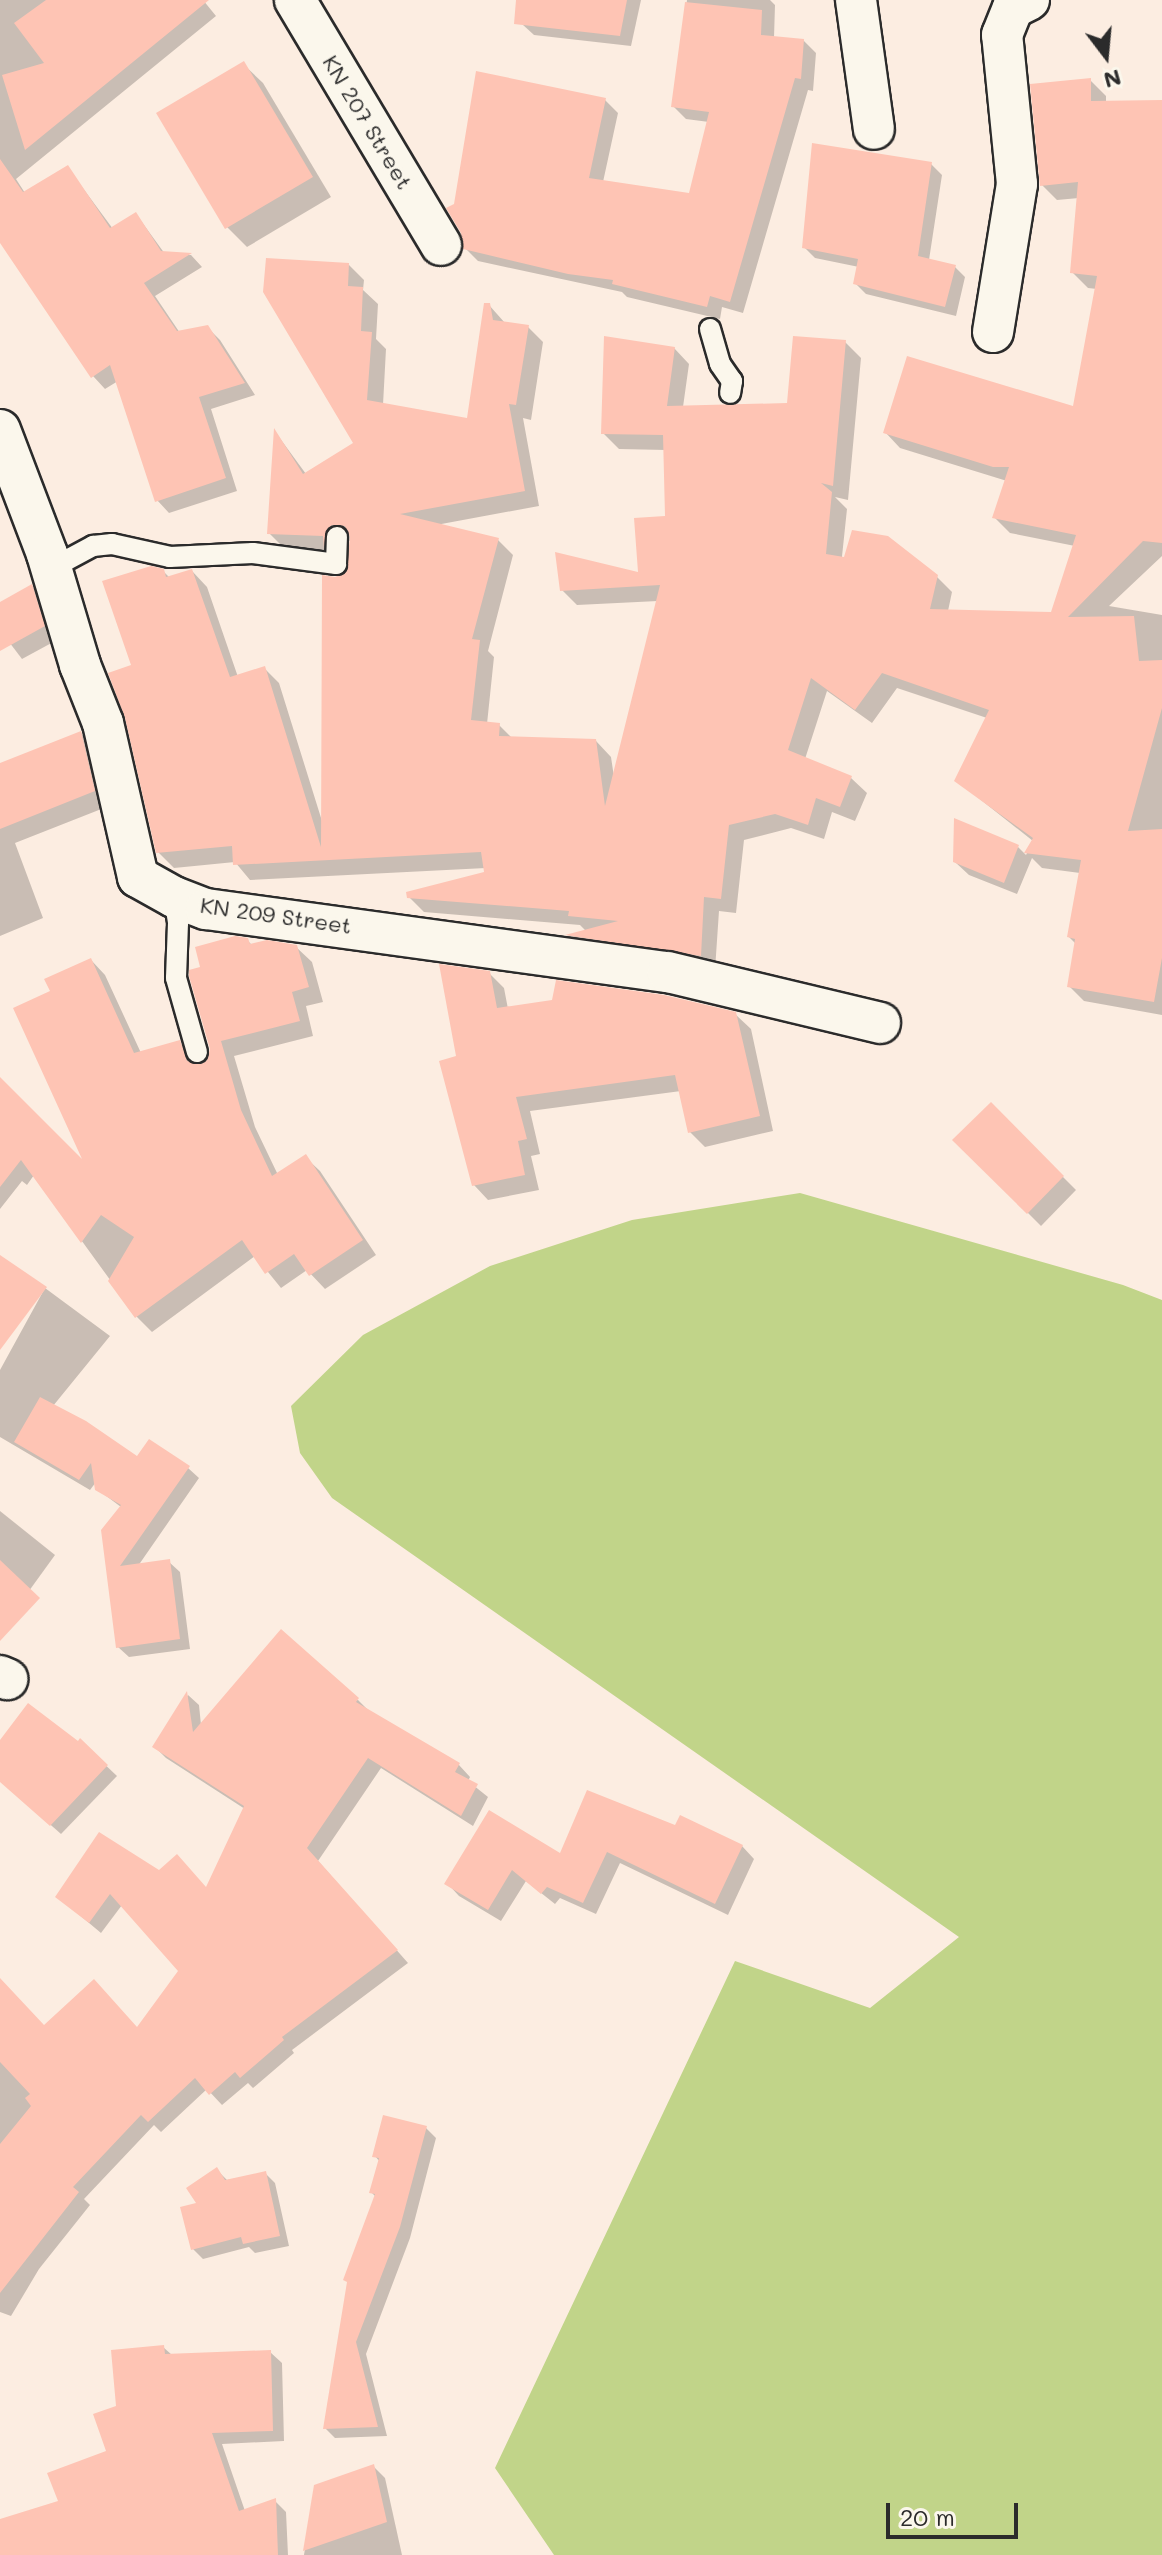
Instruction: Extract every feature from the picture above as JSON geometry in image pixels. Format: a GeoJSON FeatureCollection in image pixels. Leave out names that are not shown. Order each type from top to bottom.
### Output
{"type":"FeatureCollection","features":[{"type":"Feature","properties":{"kind":"street","name":"KN 207 Street"},"geometry":{"type":"LineString","coordinates":[[295,0],[441,245]]}},
{"type":"Feature","properties":{"kind":"street"},"geometry":{"type":"LineString","coordinates":[[856,0],[874,129]]}},
{"type":"Feature","properties":{"kind":"street"},"geometry":{"type":"LineString","coordinates":[[993,332],[1017,184],[1002,35],[1013,8],[1029,0]]}},
{"type":"Feature","properties":{"kind":"street","name":"KN 209 Street"},"geometry":{"type":"LineString","coordinates":[[0,430],[52,568],[80,665],[103,723],[138,877],[174,897],[206,909],[668,972],[880,1023]]}},
{"type":"Feature","properties":{"kind":"lane"},"geometry":{"type":"LineString","coordinates":[[710,329],[720,364],[732,381],[730,393]]}},
{"type":"Feature","properties":{"kind":"lane"},"geometry":{"type":"LineString","coordinates":[[52,568],[93,546],[112,544],[170,557],[253,553],[336,564],[337,537]]}},
{"type":"Feature","properties":{"kind":"lane"},"geometry":{"type":"LineString","coordinates":[[174,897],[178,923],[176,978],[197,1052]]}},
{"type":"Feature","properties":{"kind":"green space"},"geometry":{"type":"Polygon","coordinates":[[[800,1193],[1123,1285],[1162,1300],[1162,2555],[554,2555],[495,2468],[735,1961],[870,2008],[959,1937],[332,1498],[300,1453],[291,1406],[363,1335],[490,1266],[632,1220],[800,1193]]]}},
{"type":"Feature","properties":{"kind":"building"},"geometry":{"type":"Polygon","coordinates":[[[46,0],[209,0],[25,150],[2,75],[44,63],[14,23],[46,0]]]}},
{"type":"Feature","properties":{"kind":"building"},"geometry":{"type":"Polygon","coordinates":[[[516,0],[627,0],[620,36],[514,24],[516,0]]]}},
{"type":"Feature","properties":{"kind":"building"},"geometry":{"type":"Polygon","coordinates":[[[685,2],[762,10],[761,35],[804,39],[801,79],[795,78],[730,302],[710,296],[707,307],[612,284],[613,280],[568,274],[463,249],[461,233],[446,208],[454,204],[476,71],[606,98],[589,178],[689,193],[709,112],[671,107],[685,2]]]}},
{"type":"Feature","properties":{"kind":"building"},"geometry":{"type":"Polygon","coordinates":[[[244,61],[313,177],[225,229],[156,113],[244,61]]]}},
{"type":"Feature","properties":{"kind":"building"},"geometry":{"type":"Polygon","coordinates":[[[1091,78],[1091,101],[1162,100],[1162,543],[1143,541],[1068,617],[1134,616],[1139,661],[1162,660],[1162,708],[1128,831],[1162,829],[1162,958],[1154,1002],[1067,987],[1075,939],[1067,937],[1081,860],[1024,853],[1033,838],[954,781],[989,710],[882,673],[855,710],[811,678],[788,750],[852,776],[840,807],[816,798],[808,825],[775,814],[729,825],[721,899],[704,897],[701,956],[565,935],[618,921],[568,916],[569,911],[407,898],[406,892],[484,872],[481,852],[233,865],[232,846],[156,853],[125,718],[108,673],[131,665],[102,581],[151,566],[164,569],[166,577],[192,569],[230,677],[265,666],[321,847],[322,575],[335,577],[346,572],[350,537],[345,526],[332,525],[326,531],[324,549],[323,536],[267,534],[274,428],[303,474],[353,443],[263,292],[266,258],[349,263],[348,286],[363,287],[361,331],[372,332],[367,400],[467,418],[484,303],[490,303],[493,320],[529,325],[516,405],[509,404],[525,491],[400,514],[499,538],[472,639],[480,640],[471,720],[500,723],[499,736],[596,739],[605,806],[660,585],[560,591],[555,552],[638,572],[634,518],[665,516],[663,435],[601,434],[604,336],[675,347],[667,406],[787,403],[793,336],[846,340],[833,486],[821,483],[832,492],[826,554],[844,557],[852,530],[888,536],[938,575],[930,609],[1051,612],[1076,535],[992,518],[1009,467],[993,467],[883,433],[907,356],[1073,406],[1097,276],[1070,273],[1078,182],[1040,186],[1030,84],[1091,78]]]}},
{"type":"Feature","properties":{"kind":"building"},"geometry":{"type":"Polygon","coordinates":[[[812,143],[932,162],[918,256],[956,265],[945,307],[853,284],[858,259],[802,248],[812,143]]]}},
{"type":"Feature","properties":{"kind":"building"},"geometry":{"type":"Polygon","coordinates":[[[0,159],[23,192],[68,165],[110,228],[136,212],[161,251],[192,253],[144,283],[177,331],[208,325],[245,383],[199,397],[226,478],[155,502],[110,365],[91,378],[0,243],[0,159]]]}},
{"type":"Feature","properties":{"kind":"building"},"geometry":{"type":"Polygon","coordinates":[[[32,584],[45,626],[0,651],[0,602],[32,584]]]}},
{"type":"Feature","properties":{"kind":"building"},"geometry":{"type":"Polygon","coordinates":[[[81,731],[95,791],[0,829],[0,763],[81,731]]]}},
{"type":"Feature","properties":{"kind":"building"},"geometry":{"type":"Polygon","coordinates":[[[954,818],[1019,845],[1004,883],[953,862],[954,818]]]}},
{"type":"Feature","properties":{"kind":"building"},"geometry":{"type":"Polygon","coordinates":[[[235,936],[248,938],[250,944],[267,940],[297,945],[309,987],[292,992],[300,1021],[221,1041],[241,1110],[272,1176],[306,1154],[363,1240],[309,1276],[294,1254],[265,1274],[242,1240],[135,1318],[108,1281],[134,1237],[101,1215],[81,1243],[21,1160],[0,1187],[0,1077],[82,1159],[13,1008],[50,991],[44,979],[91,958],[134,1053],[180,1040],[187,1061],[201,1064],[207,1060],[210,1049],[189,976],[189,970],[200,967],[195,947],[235,936]]]}},
{"type":"Feature","properties":{"kind":"building"},"geometry":{"type":"Polygon","coordinates":[[[439,964],[490,971],[497,1008],[552,1000],[556,980],[664,995],[736,1012],[760,1116],[688,1133],[675,1075],[516,1097],[527,1139],[518,1141],[525,1175],[472,1186],[439,1061],[456,1056],[439,964]]]}},
{"type":"Feature","properties":{"kind":"building"},"geometry":{"type":"Polygon","coordinates":[[[991,1102],[1064,1176],[1027,1214],[952,1140],[991,1102]]]}},
{"type":"Feature","properties":{"kind":"building"},"geometry":{"type":"Polygon","coordinates":[[[0,1255],[47,1287],[0,1350],[0,1255]]]}},
{"type":"Feature","properties":{"kind":"building"},"geometry":{"type":"Polygon","coordinates":[[[40,1397],[86,1421],[137,1456],[149,1439],[190,1466],[120,1566],[170,1559],[180,1639],[116,1648],[101,1530],[121,1505],[95,1490],[91,1463],[79,1480],[14,1442],[40,1397]]]}},
{"type":"Feature","properties":{"kind":"building"},"geometry":{"type":"Polygon","coordinates":[[[0,1560],[40,1598],[0,1641],[0,1560]]]}},
{"type":"Feature","properties":{"kind":"building"},"geometry":{"type":"Polygon","coordinates":[[[281,1629],[359,1698],[356,1702],[460,1763],[455,1772],[478,1784],[461,1816],[368,1758],[307,1848],[398,1950],[282,2037],[284,2040],[240,2078],[235,2072],[209,2095],[195,2078],[148,2122],[141,2115],[73,2187],[79,2192],[0,2293],[0,2144],[31,2106],[25,2098],[30,2094],[0,2062],[0,1978],[44,2025],[94,1979],[137,2027],[178,1971],[110,1894],[89,1923],[55,1897],[99,1832],[159,1870],[177,1854],[206,1887],[244,1806],[152,1747],[187,1691],[193,1732],[281,1629]]]}},
{"type":"Feature","properties":{"kind":"building"},"geometry":{"type":"Polygon","coordinates":[[[28,1703],[78,1741],[80,1738],[108,1765],[50,1826],[0,1782],[0,1740],[28,1703]]]}},
{"type":"Feature","properties":{"kind":"building"},"geometry":{"type":"Polygon","coordinates":[[[587,1790],[675,1825],[680,1815],[743,1845],[715,1904],[607,1852],[583,1903],[547,1887],[541,1894],[512,1870],[488,1910],[444,1884],[489,1810],[560,1853],[587,1790]]]}},
{"type":"Feature","properties":{"kind":"building"},"geometry":{"type":"Polygon","coordinates":[[[383,2115],[427,2126],[400,2227],[356,2342],[378,2427],[323,2429],[347,2282],[343,2280],[375,2194],[369,2193],[379,2158],[372,2157],[383,2115]]]}},
{"type":"Feature","properties":{"kind":"building"},"geometry":{"type":"Polygon","coordinates":[[[217,2167],[225,2180],[266,2171],[280,2236],[243,2244],[241,2237],[191,2250],[180,2207],[196,2203],[186,2188],[217,2167]]]}},
{"type":"Feature","properties":{"kind":"building"},"geometry":{"type":"Polygon","coordinates":[[[164,2345],[165,2354],[271,2350],[273,2431],[212,2433],[239,2511],[276,2498],[278,2555],[0,2555],[0,2519],[58,2501],[47,2473],[106,2451],[93,2414],[116,2406],[111,2350],[164,2345]]]}},
{"type":"Feature","properties":{"kind":"building"},"geometry":{"type":"Polygon","coordinates":[[[374,2464],[387,2522],[303,2551],[314,2485],[374,2464]]]}}]}
